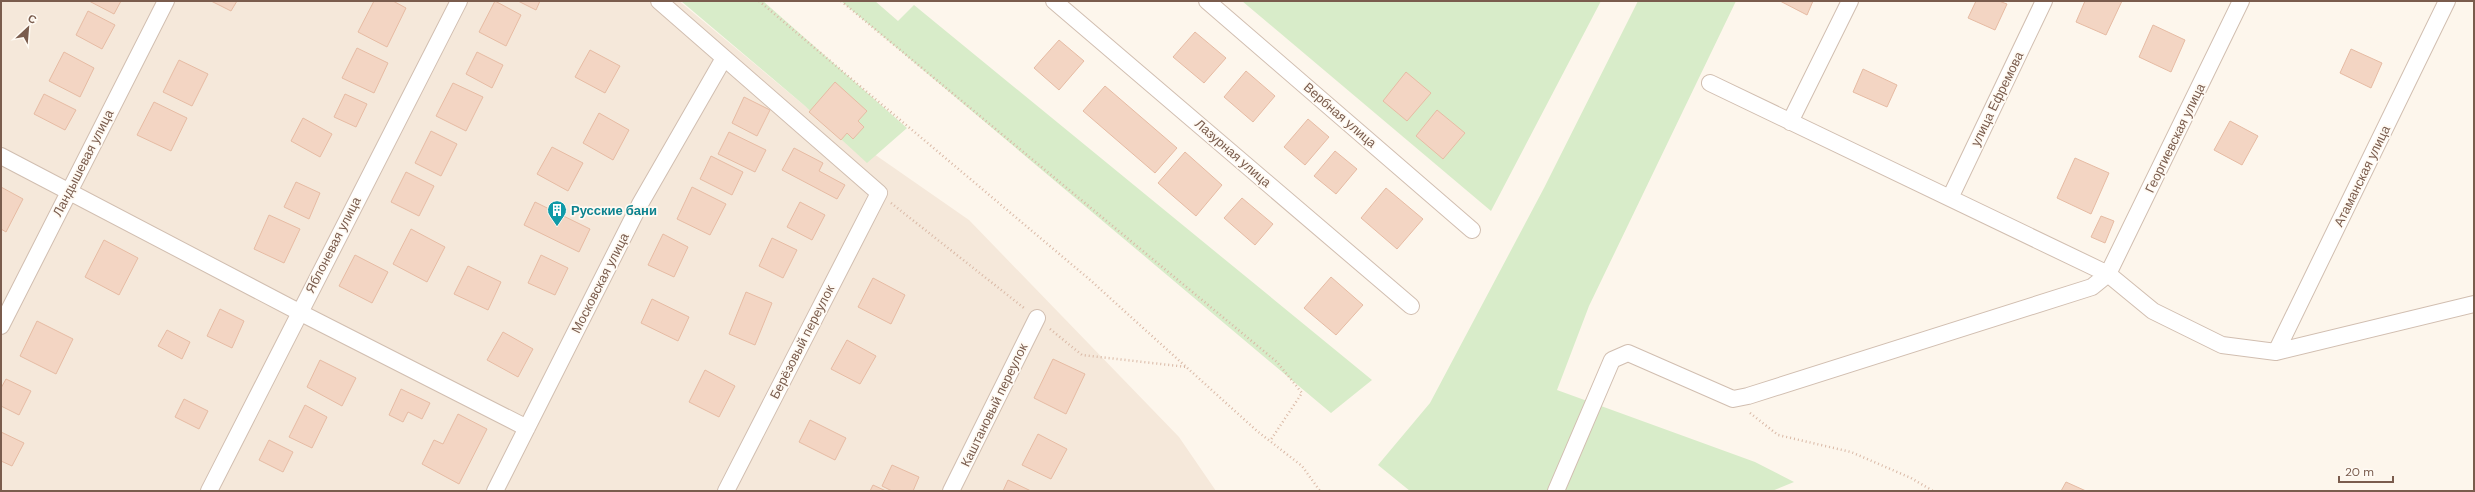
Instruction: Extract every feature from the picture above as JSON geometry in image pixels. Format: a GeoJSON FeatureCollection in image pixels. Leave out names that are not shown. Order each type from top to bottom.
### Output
{"type":"FeatureCollection","features":[{"type":"Feature","properties":{"kind":"street","name":"Ландышевая улица"},"geometry":{"type":"LineString","coordinates":[[1,326],[68,191],[166,1]]}},
{"type":"Feature","properties":{"kind":"street","name":"Яблоневая улица"},"geometry":{"type":"LineString","coordinates":[[209,491],[459,1]]}},
{"type":"Feature","properties":{"kind":"street"},"geometry":{"type":"LineString","coordinates":[[659,1],[879,193]]}},
{"type":"Feature","properties":{"kind":"street","name":"Лазурная улица"},"geometry":{"type":"LineString","coordinates":[[1054,1],[1411,306]]}},
{"type":"Feature","properties":{"kind":"street","name":"Вербная улица"},"geometry":{"type":"LineString","coordinates":[[1207,1],[1472,230]]}},
{"type":"Feature","properties":{"kind":"street"},"geometry":{"type":"LineString","coordinates":[[1790,122],[1850,1]]}},
{"type":"Feature","properties":{"kind":"street","name":"улица Ефремова"},"geometry":{"type":"LineString","coordinates":[[1950,198],[2044,1]]}},
{"type":"Feature","properties":{"kind":"street","name":"Георгиевская улица"},"geometry":{"type":"LineString","coordinates":[[2108,274],[2241,1]]}},
{"type":"Feature","properties":{"kind":"street","name":"Атаманская улица"},"geometry":{"type":"LineString","coordinates":[[2276,352],[2448,1]]}},
{"type":"Feature","properties":{"kind":"street","name":"Московская улица"},"geometry":{"type":"LineString","coordinates":[[495,491],[640,204],[724,58]]}},
{"type":"Feature","properties":{"kind":"street"},"geometry":{"type":"LineString","coordinates":[[1710,83],[2108,274],[2153,311],[2222,345],[2276,352],[2474,304]]}},
{"type":"Feature","properties":{"kind":"street"},"geometry":{"type":"LineString","coordinates":[[1,156],[299,312],[527,428]]}},
{"type":"Feature","properties":{"kind":"street","name":"Берёзовый переулок"},"geometry":{"type":"LineString","coordinates":[[726,491],[879,193]]}},
{"type":"Feature","properties":{"kind":"street"},"geometry":{"type":"LineString","coordinates":[[1556,491],[1612,360],[1628,353],[1733,399],[1756,394],[2092,288],[2108,274]]}},
{"type":"Feature","properties":{"kind":"street","name":"Каштановый переулок"},"geometry":{"type":"LineString","coordinates":[[951,491],[1037,318]]}},
{"type":"Feature","properties":{"kind":"path"},"geometry":{"type":"LineString","coordinates":[[759,1],[1089,279],[1270,441],[1302,466],[1320,491]]}},
{"type":"Feature","properties":{"kind":"path"},"geometry":{"type":"LineString","coordinates":[[841,1],[1277,362],[1302,393],[1270,441]]}},
{"type":"Feature","properties":{"kind":"path"},"geometry":{"type":"LineString","coordinates":[[879,193],[1082,355],[1187,367]]}},
{"type":"Feature","properties":{"kind":"path"},"geometry":{"type":"LineString","coordinates":[[1733,399],[1778,435],[1851,452],[1911,478],[1933,491]]}},
{"type":"Feature","properties":{"kind":"shaded area"},"geometry":{"type":"Polygon","coordinates":[[[1,1],[679,1],[805,106],[969,220],[1179,437],[1216,491],[1,491],[1,1]]]}},
{"type":"Feature","properties":{"kind":"green space"},"geometry":{"type":"Polygon","coordinates":[[[681,1],[763,1],[907,128],[867,163],[805,106],[681,1]]]}},
{"type":"Feature","properties":{"kind":"green space"},"geometry":{"type":"Polygon","coordinates":[[[841,1],[875,1],[898,21],[914,5],[1372,380],[1331,413],[841,1]]]}},
{"type":"Feature","properties":{"kind":"green space"},"geometry":{"type":"Polygon","coordinates":[[[1242,1],[1601,1],[1491,211],[1242,1]]]}},
{"type":"Feature","properties":{"kind":"green space"},"geometry":{"type":"Polygon","coordinates":[[[1638,1],[1736,1],[1589,306],[1557,390],[1755,462],[1794,482],[1772,491],[1410,491],[1378,465],[1430,403],[1544,188],[1638,1]]]}},
{"type":"Feature","properties":{"kind":"building"},"geometry":{"type":"Polygon","coordinates":[[[89,1],[121,1],[114,14],[89,1]]]}},
{"type":"Feature","properties":{"kind":"building"},"geometry":{"type":"Polygon","coordinates":[[[211,1],[237,1],[231,11],[211,1]]]}},
{"type":"Feature","properties":{"kind":"building"},"geometry":{"type":"Polygon","coordinates":[[[374,1],[393,1],[406,8],[387,47],[358,32],[374,1]]]}},
{"type":"Feature","properties":{"kind":"building"},"geometry":{"type":"Polygon","coordinates":[[[495,1],[521,15],[506,46],[479,32],[495,1]]]}},
{"type":"Feature","properties":{"kind":"building"},"geometry":{"type":"Polygon","coordinates":[[[518,1],[540,1],[536,10],[518,1]]]}},
{"type":"Feature","properties":{"kind":"building"},"geometry":{"type":"Polygon","coordinates":[[[1780,1],[1813,1],[1807,15],[1780,1]]]}},
{"type":"Feature","properties":{"kind":"building"},"geometry":{"type":"Polygon","coordinates":[[[1976,1],[1999,1],[2007,4],[1995,30],[1968,18],[1976,1]]]}},
{"type":"Feature","properties":{"kind":"building"},"geometry":{"type":"Polygon","coordinates":[[[2085,1],[2122,1],[2106,35],[2076,22],[2085,1]]]}},
{"type":"Feature","properties":{"kind":"building"},"geometry":{"type":"Polygon","coordinates":[[[88,11],[115,25],[102,49],[76,35],[88,11]]]}},
{"type":"Feature","properties":{"kind":"building"},"geometry":{"type":"Polygon","coordinates":[[[2153,25],[2185,40],[2171,72],[2139,57],[2153,25]]]}},
{"type":"Feature","properties":{"kind":"building"},"geometry":{"type":"Polygon","coordinates":[[[1195,32],[1226,58],[1204,83],[1173,57],[1195,32]]]}},
{"type":"Feature","properties":{"kind":"building"},"geometry":{"type":"Polygon","coordinates":[[[1059,40],[1084,61],[1059,90],[1034,68],[1059,40]]]}},
{"type":"Feature","properties":{"kind":"building"},"geometry":{"type":"Polygon","coordinates":[[[357,48],[388,63],[374,93],[342,78],[357,48]]]}},
{"type":"Feature","properties":{"kind":"building"},"geometry":{"type":"Polygon","coordinates":[[[2351,49],[2382,63],[2371,88],[2340,73],[2351,49]]]}},
{"type":"Feature","properties":{"kind":"building"},"geometry":{"type":"Polygon","coordinates":[[[590,50],[620,66],[605,93],[575,77],[590,50]]]}},
{"type":"Feature","properties":{"kind":"building"},"geometry":{"type":"Polygon","coordinates":[[[64,52],[94,68],[80,97],[49,81],[64,52]]]}},
{"type":"Feature","properties":{"kind":"building"},"geometry":{"type":"Polygon","coordinates":[[[477,52],[503,65],[492,88],[466,74],[477,52]]]}},
{"type":"Feature","properties":{"kind":"building"},"geometry":{"type":"Polygon","coordinates":[[[179,60],[208,74],[192,106],[163,92],[179,60]]]}},
{"type":"Feature","properties":{"kind":"building"},"geometry":{"type":"Polygon","coordinates":[[[1863,69],[1897,85],[1887,107],[1853,92],[1863,69]]]}},
{"type":"Feature","properties":{"kind":"building"},"geometry":{"type":"Polygon","coordinates":[[[1246,71],[1275,96],[1253,122],[1224,97],[1246,71]]]}},
{"type":"Feature","properties":{"kind":"building"},"geometry":{"type":"Polygon","coordinates":[[[1406,72],[1431,93],[1407,121],[1383,101],[1406,72]]]}},
{"type":"Feature","properties":{"kind":"building"},"geometry":{"type":"Polygon","coordinates":[[[835,82],[867,111],[858,121],[864,127],[853,139],[847,133],[841,140],[809,112],[835,82]]]}},
{"type":"Feature","properties":{"kind":"building"},"geometry":{"type":"Polygon","coordinates":[[[453,83],[483,97],[466,131],[436,116],[453,83]]]}},
{"type":"Feature","properties":{"kind":"building"},"geometry":{"type":"Polygon","coordinates":[[[1105,86],[1177,148],[1155,173],[1083,111],[1105,86]]]}},
{"type":"Feature","properties":{"kind":"building"},"geometry":{"type":"Polygon","coordinates":[[[44,94],[76,110],[65,130],[34,114],[44,94]]]}},
{"type":"Feature","properties":{"kind":"building"},"geometry":{"type":"Polygon","coordinates":[[[345,94],[367,104],[356,127],[334,117],[345,94]]]}},
{"type":"Feature","properties":{"kind":"building"},"geometry":{"type":"Polygon","coordinates":[[[744,97],[770,110],[757,136],[732,123],[744,97]]]}},
{"type":"Feature","properties":{"kind":"building"},"geometry":{"type":"Polygon","coordinates":[[[154,102],[187,118],[171,151],[137,135],[154,102]]]}},
{"type":"Feature","properties":{"kind":"building"},"geometry":{"type":"Polygon","coordinates":[[[1437,110],[1465,133],[1443,159],[1416,136],[1437,110]]]}},
{"type":"Feature","properties":{"kind":"building"},"geometry":{"type":"Polygon","coordinates":[[[599,113],[629,130],[613,160],[583,143],[599,113]]]}},
{"type":"Feature","properties":{"kind":"building"},"geometry":{"type":"Polygon","coordinates":[[[303,118],[332,134],[320,157],[291,141],[303,118]]]}},
{"type":"Feature","properties":{"kind":"building"},"geometry":{"type":"Polygon","coordinates":[[[1308,119],[1329,137],[1305,165],[1284,147],[1308,119]]]}},
{"type":"Feature","properties":{"kind":"building"},"geometry":{"type":"Polygon","coordinates":[[[2230,121],[2258,136],[2242,165],[2214,150],[2230,121]]]}},
{"type":"Feature","properties":{"kind":"building"},"geometry":{"type":"Polygon","coordinates":[[[431,131],[457,144],[441,176],[415,163],[431,131]]]}},
{"type":"Feature","properties":{"kind":"building"},"geometry":{"type":"Polygon","coordinates":[[[729,132],[766,150],[755,172],[718,154],[729,132]]]}},
{"type":"Feature","properties":{"kind":"building"},"geometry":{"type":"Polygon","coordinates":[[[552,147],[583,163],[568,191],[537,174],[552,147]]]}},
{"type":"Feature","properties":{"kind":"building"},"geometry":{"type":"Polygon","coordinates":[[[794,148],[823,163],[819,171],[845,185],[837,199],[782,170],[794,148]]]}},
{"type":"Feature","properties":{"kind":"building"},"geometry":{"type":"Polygon","coordinates":[[[1335,151],[1357,169],[1336,194],[1314,176],[1335,151]]]}},
{"type":"Feature","properties":{"kind":"building"},"geometry":{"type":"Polygon","coordinates":[[[1185,152],[1222,185],[1196,216],[1158,183],[1185,152]]]}},
{"type":"Feature","properties":{"kind":"building"},"geometry":{"type":"Polygon","coordinates":[[[711,156],[743,172],[732,195],[700,179],[711,156]]]}},
{"type":"Feature","properties":{"kind":"building"},"geometry":{"type":"Polygon","coordinates":[[[2075,158],[2109,173],[2091,214],[2057,198],[2075,158]]]}},
{"type":"Feature","properties":{"kind":"building"},"geometry":{"type":"Polygon","coordinates":[[[406,172],[434,186],[419,216],[391,202],[406,172]]]}},
{"type":"Feature","properties":{"kind":"building"},"geometry":{"type":"Polygon","coordinates":[[[296,182],[320,193],[309,219],[284,207],[296,182]]]}},
{"type":"Feature","properties":{"kind":"building"},"geometry":{"type":"Polygon","coordinates":[[[1,187],[23,199],[6,232],[1,229],[1,187]]]}},
{"type":"Feature","properties":{"kind":"building"},"geometry":{"type":"Polygon","coordinates":[[[692,187],[726,204],[710,235],[677,219],[692,187]]]}},
{"type":"Feature","properties":{"kind":"building"},"geometry":{"type":"Polygon","coordinates":[[[1386,188],[1423,219],[1397,249],[1361,218],[1386,188]]]}},
{"type":"Feature","properties":{"kind":"building"},"geometry":{"type":"Polygon","coordinates":[[[1242,198],[1273,224],[1255,245],[1224,218],[1242,198]]]}},
{"type":"Feature","properties":{"kind":"building","name":"Русские бани"},"geometry":{"type":"Polygon","coordinates":[[[535,202],[590,229],[579,252],[524,225],[535,202]]]}},
{"type":"Feature","properties":{"kind":"building"},"geometry":{"type":"Polygon","coordinates":[[[800,202],[825,215],[812,240],[787,227],[800,202]]]}},
{"type":"Feature","properties":{"kind":"building"},"geometry":{"type":"Polygon","coordinates":[[[269,215],[300,229],[284,263],[254,249],[269,215]]]}},
{"type":"Feature","properties":{"kind":"building"},"geometry":{"type":"Polygon","coordinates":[[[2101,216],[2114,221],[2105,243],[2091,237],[2101,216]]]}},
{"type":"Feature","properties":{"kind":"building"},"geometry":{"type":"Polygon","coordinates":[[[411,229],[445,247],[427,282],[393,264],[411,229]]]}},
{"type":"Feature","properties":{"kind":"building"},"geometry":{"type":"Polygon","coordinates":[[[663,234],[688,247],[674,277],[648,265],[663,234]]]}},
{"type":"Feature","properties":{"kind":"building"},"geometry":{"type":"Polygon","coordinates":[[[772,238],[797,250],[783,278],[759,266],[772,238]]]}},
{"type":"Feature","properties":{"kind":"building"},"geometry":{"type":"Polygon","coordinates":[[[104,240],[138,258],[119,295],[85,277],[104,240]]]}},
{"type":"Feature","properties":{"kind":"building"},"geometry":{"type":"Polygon","coordinates":[[[355,255],[388,272],[372,303],[339,286],[355,255]]]}},
{"type":"Feature","properties":{"kind":"building"},"geometry":{"type":"Polygon","coordinates":[[[541,255],[568,268],[555,295],[528,283],[541,255]]]}},
{"type":"Feature","properties":{"kind":"building"},"geometry":{"type":"Polygon","coordinates":[[[468,266],[501,282],[488,310],[454,294],[468,266]]]}},
{"type":"Feature","properties":{"kind":"building"},"geometry":{"type":"Polygon","coordinates":[[[1331,277],[1363,305],[1336,335],[1304,308],[1331,277]]]}},
{"type":"Feature","properties":{"kind":"building"},"geometry":{"type":"Polygon","coordinates":[[[873,278],[905,295],[891,324],[858,307],[873,278]]]}},
{"type":"Feature","properties":{"kind":"building"},"geometry":{"type":"Polygon","coordinates":[[[746,292],[772,303],[755,345],[729,334],[746,292]]]}},
{"type":"Feature","properties":{"kind":"building"},"geometry":{"type":"Polygon","coordinates":[[[652,299],[689,317],[678,341],[641,323],[652,299]]]}},
{"type":"Feature","properties":{"kind":"building"},"geometry":{"type":"Polygon","coordinates":[[[220,309],[244,321],[232,348],[207,336],[220,309]]]}},
{"type":"Feature","properties":{"kind":"building"},"geometry":{"type":"Polygon","coordinates":[[[37,321],[73,339],[56,374],[20,356],[37,321]]]}},
{"type":"Feature","properties":{"kind":"building"},"geometry":{"type":"Polygon","coordinates":[[[167,330],[190,342],[182,359],[158,346],[167,330]]]}},
{"type":"Feature","properties":{"kind":"building"},"geometry":{"type":"Polygon","coordinates":[[[503,332],[533,349],[518,377],[487,360],[503,332]]]}},
{"type":"Feature","properties":{"kind":"building"},"geometry":{"type":"Polygon","coordinates":[[[847,340],[876,356],[860,384],[831,369],[847,340]]]}},
{"type":"Feature","properties":{"kind":"building"},"geometry":{"type":"Polygon","coordinates":[[[1053,359],[1085,374],[1066,414],[1034,398],[1053,359]]]}},
{"type":"Feature","properties":{"kind":"building"},"geometry":{"type":"Polygon","coordinates":[[[320,360],[356,378],[342,406],[307,387],[320,360]]]}},
{"type":"Feature","properties":{"kind":"building"},"geometry":{"type":"Polygon","coordinates":[[[705,370],[735,386],[719,417],[689,402],[705,370]]]}},
{"type":"Feature","properties":{"kind":"building"},"geometry":{"type":"Polygon","coordinates":[[[6,379],[31,391],[19,415],[1,406],[1,388],[6,379]]]}},
{"type":"Feature","properties":{"kind":"building"},"geometry":{"type":"Polygon","coordinates":[[[401,389],[430,403],[422,419],[408,412],[403,422],[389,415],[401,389]]]}},
{"type":"Feature","properties":{"kind":"building"},"geometry":{"type":"Polygon","coordinates":[[[184,399],[208,411],[199,429],[175,417],[184,399]]]}},
{"type":"Feature","properties":{"kind":"building"},"geometry":{"type":"Polygon","coordinates":[[[305,405],[327,417],[312,448],[289,437],[305,405]]]}},
{"type":"Feature","properties":{"kind":"building"},"geometry":{"type":"Polygon","coordinates":[[[458,414],[487,429],[459,484],[422,464],[434,440],[443,444],[458,414]]]}},
{"type":"Feature","properties":{"kind":"building"},"geometry":{"type":"Polygon","coordinates":[[[810,420],[846,438],[835,460],[799,442],[810,420]]]}},
{"type":"Feature","properties":{"kind":"building"},"geometry":{"type":"Polygon","coordinates":[[[1,432],[24,443],[12,466],[1,461],[1,432]]]}},
{"type":"Feature","properties":{"kind":"building"},"geometry":{"type":"Polygon","coordinates":[[[1038,434],[1067,449],[1051,479],[1022,465],[1038,434]]]}},
{"type":"Feature","properties":{"kind":"building"},"geometry":{"type":"Polygon","coordinates":[[[269,440],[293,452],[283,472],[259,460],[269,440]]]}},
{"type":"Feature","properties":{"kind":"building"},"geometry":{"type":"Polygon","coordinates":[[[892,465],[919,477],[913,491],[892,491],[882,486],[892,465]]]}},
{"type":"Feature","properties":{"kind":"building"},"geometry":{"type":"Polygon","coordinates":[[[1008,480],[1031,491],[1003,491],[1008,480]]]}},
{"type":"Feature","properties":{"kind":"building"},"geometry":{"type":"Polygon","coordinates":[[[2066,482],[2086,491],[2061,491],[2066,482]]]}},
{"type":"Feature","properties":{"kind":"building"},"geometry":{"type":"Polygon","coordinates":[[[873,485],[886,491],[870,491],[873,485]]]}},
{"type":"Feature","properties":{"kind":"place","name":"Русские бани"},"geometry":{"type":"Point","coordinates":[557,227]}}]}
